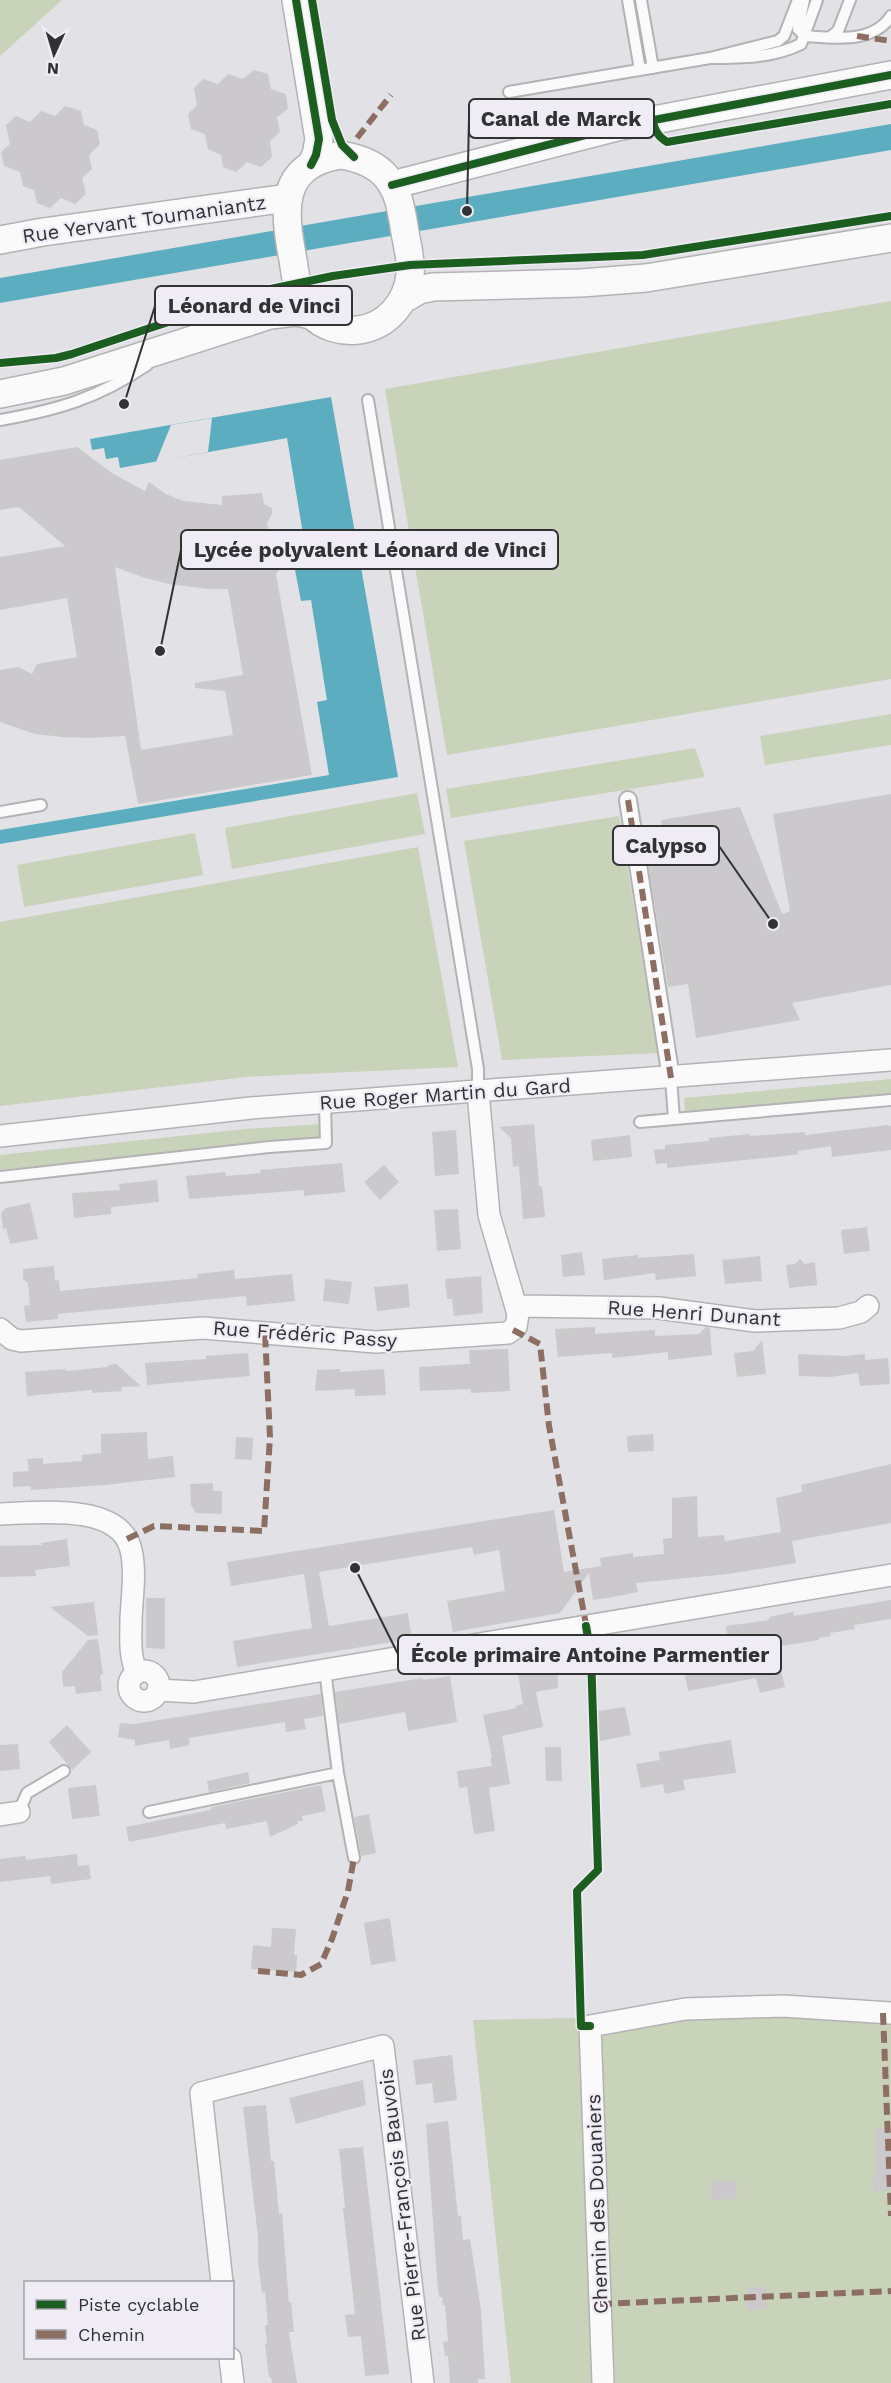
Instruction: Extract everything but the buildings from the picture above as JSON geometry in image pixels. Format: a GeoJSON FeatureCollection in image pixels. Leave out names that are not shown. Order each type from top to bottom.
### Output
{"type":"FeatureCollection","features":[{"type":"Feature","properties":{"kind":"street"},"geometry":{"type":"LineString","coordinates":[[296,0],[319,139],[316,155],[295,181],[287,210],[295,269],[302,300],[311,315]]}},
{"type":"Feature","properties":{"kind":"street"},"geometry":{"type":"LineString","coordinates":[[312,0],[332,120],[342,145],[354,157],[379,170],[396,193],[408,248],[410,276],[402,300]]}},
{"type":"Feature","properties":{"kind":"street"},"geometry":{"type":"LineString","coordinates":[[396,193],[602,130],[891,75]]}},
{"type":"Feature","properties":{"kind":"street"},"geometry":{"type":"LineString","coordinates":[[310,165],[329,157],[354,157]]}},
{"type":"Feature","properties":{"kind":"street","name":"Rue Yervant Toumaniantz"},"geometry":{"type":"LineString","coordinates":[[0,240],[43,232],[287,210]]}},
{"type":"Feature","properties":{"kind":"street"},"geometry":{"type":"LineString","coordinates":[[0,394],[64,381],[273,314],[296,312],[311,315],[330,327],[358,330],[384,320],[402,300],[419,290],[433,287],[635,279],[891,238]]}},
{"type":"Feature","properties":{"kind":"street"},"geometry":{"type":"LineString","coordinates":[[628,800],[671,1078]]}},
{"type":"Feature","properties":{"kind":"street","name":"Rue Roger Martin du Gard"},"geometry":{"type":"LineString","coordinates":[[0,1136],[234,1109],[891,1060]]}},
{"type":"Feature","properties":{"kind":"street"},"geometry":{"type":"LineString","coordinates":[[478,1092],[489,1215],[517,1306]]}},
{"type":"Feature","properties":{"kind":"street","name":"Rue Henri Dunant"},"geometry":{"type":"LineString","coordinates":[[517,1306],[659,1308],[766,1321],[839,1318],[851,1316],[868,1306]]}},
{"type":"Feature","properties":{"kind":"street","name":"Rue Frédéric Passy"},"geometry":{"type":"LineString","coordinates":[[0,1329],[12,1339],[21,1341],[203,1328],[355,1341],[394,1342],[508,1333],[516,1327],[518,1321],[517,1306]]}},
{"type":"Feature","properties":{"kind":"street"},"geometry":{"type":"LineString","coordinates":[[0,1514],[75,1514],[109,1522],[121,1532],[127,1539],[132,1553],[134,1666],[137,1673],[147,1671],[155,1676],[158,1690],[194,1692],[891,1575]]}},
{"type":"Feature","properties":{"kind":"street","name":"Chemin des Douaniers"},"geometry":{"type":"LineString","coordinates":[[603,2383],[590,2026],[685,2009],[783,2006],[891,2013]]}},
{"type":"Feature","properties":{"kind":"street","name":"Rue Pierre-François Bauvois"},"geometry":{"type":"LineString","coordinates":[[222,2281],[201,2093],[383,2046],[423,2383]]}},
{"type":"Feature","properties":{"kind":"street"},"geometry":{"type":"LineString","coordinates":[[230,2359],[233,2383]]}},
{"type":"Feature","properties":{"kind":"lane"},"geometry":{"type":"LineString","coordinates":[[628,0],[640,70]]}},
{"type":"Feature","properties":{"kind":"lane"},"geometry":{"type":"LineString","coordinates":[[641,0],[653,68]]}},
{"type":"Feature","properties":{"kind":"lane"},"geometry":{"type":"LineString","coordinates":[[509,92],[710,58],[778,41],[784,36],[798,0]]}},
{"type":"Feature","properties":{"kind":"lane"},"geometry":{"type":"LineString","coordinates":[[804,0],[798,29],[805,36],[850,38],[878,30],[891,16]]}},
{"type":"Feature","properties":{"kind":"lane"},"geometry":{"type":"LineString","coordinates":[[710,58],[761,56],[790,50],[801,44],[817,0]]}},
{"type":"Feature","properties":{"kind":"lane"},"geometry":{"type":"LineString","coordinates":[[829,38],[838,31],[850,0]]}},
{"type":"Feature","properties":{"kind":"lane"},"geometry":{"type":"LineString","coordinates":[[0,420],[48,410],[89,398],[122,382],[175,345]]}},
{"type":"Feature","properties":{"kind":"lane"},"geometry":{"type":"LineString","coordinates":[[368,400],[478,1069],[478,1092]]}},
{"type":"Feature","properties":{"kind":"lane"},"geometry":{"type":"LineString","coordinates":[[0,812],[41,805]]}},
{"type":"Feature","properties":{"kind":"lane"},"geometry":{"type":"LineString","coordinates":[[671,1078],[674,1119]]}},
{"type":"Feature","properties":{"kind":"lane"},"geometry":{"type":"LineString","coordinates":[[640,1122],[891,1100]]}},
{"type":"Feature","properties":{"kind":"lane"},"geometry":{"type":"LineString","coordinates":[[0,1177],[269,1147],[326,1143],[325,1103]]}},
{"type":"Feature","properties":{"kind":"lane"},"geometry":{"type":"LineString","coordinates":[[325,1670],[338,1773],[354,1858]]}},
{"type":"Feature","properties":{"kind":"lane"},"geometry":{"type":"LineString","coordinates":[[10,1813],[27,1792],[64,1771]]}},
{"type":"Feature","properties":{"kind":"lane"},"geometry":{"type":"LineString","coordinates":[[149,1812],[338,1773]]}},
{"type":"Feature","properties":{"kind":"green space"},"geometry":{"type":"Polygon","coordinates":[[[0,0],[62,0],[0,56],[0,0]]]}},
{"type":"Feature","properties":{"kind":"green space"},"geometry":{"type":"Polygon","coordinates":[[[891,301],[891,679],[447,755],[385,389],[891,301]]]}},
{"type":"Feature","properties":{"kind":"green space"},"geometry":{"type":"Polygon","coordinates":[[[891,714],[891,745],[765,765],[760,736],[891,714]]]}},
{"type":"Feature","properties":{"kind":"green space"},"geometry":{"type":"Polygon","coordinates":[[[695,748],[705,777],[451,818],[446,789],[695,748]]]}},
{"type":"Feature","properties":{"kind":"green space"},"geometry":{"type":"Polygon","coordinates":[[[417,793],[425,834],[232,869],[225,828],[417,793]]]}},
{"type":"Feature","properties":{"kind":"green space"},"geometry":{"type":"Polygon","coordinates":[[[619,816],[658,1053],[502,1060],[464,841],[619,816]]]}},
{"type":"Feature","properties":{"kind":"green space"},"geometry":{"type":"Polygon","coordinates":[[[195,833],[203,875],[24,907],[17,865],[195,833]]]}},
{"type":"Feature","properties":{"kind":"green space"},"geometry":{"type":"Polygon","coordinates":[[[418,847],[458,1067],[246,1077],[0,1106],[0,922],[418,847]]]}},
{"type":"Feature","properties":{"kind":"green space"},"geometry":{"type":"Polygon","coordinates":[[[891,1079],[891,1094],[685,1113],[684,1098],[891,1079]]]}},
{"type":"Feature","properties":{"kind":"green space"},"geometry":{"type":"Polygon","coordinates":[[[320,1124],[319,1137],[0,1170],[0,1155],[246,1129],[320,1124]]]}},
{"type":"Feature","properties":{"kind":"green space"},"geometry":{"type":"Polygon","coordinates":[[[746,2015],[891,2017],[891,2383],[511,2383],[473,2020],[746,2015]]]}},
{"type":"Feature","properties":{"kind":"water"},"geometry":{"type":"Polygon","coordinates":[[[891,124],[891,150],[0,303],[0,278],[891,124]]]}},
{"type":"Feature","properties":{"kind":"water"},"geometry":{"type":"Polygon","coordinates":[[[331,397],[398,777],[0,844],[0,830],[329,775],[317,702],[327,700],[311,600],[301,601],[291,549],[305,546],[287,438],[120,468],[118,457],[106,459],[104,448],[92,450],[90,439],[331,397]]]}},
{"type":"Feature","properties":{"kind":"pier"},"geometry":{"type":"Polygon","coordinates":[[[212,418],[208,452],[156,462],[171,425],[212,418]]]}},
{"type":"Feature","properties":{"kind":"marked path"},"geometry":{"type":"LineString","coordinates":[[857,36],[891,41]]}},
{"type":"Feature","properties":{"kind":"marked path"},"geometry":{"type":"LineString","coordinates":[[357,138],[391,95]]}},
{"type":"Feature","properties":{"kind":"marked path"},"geometry":{"type":"LineString","coordinates":[[628,800],[671,1078]]}},
{"type":"Feature","properties":{"kind":"marked path"},"geometry":{"type":"LineString","coordinates":[[513,1330],[540,1344],[549,1426],[587,1630]]}},
{"type":"Feature","properties":{"kind":"marked path"},"geometry":{"type":"LineString","coordinates":[[127,1539],[154,1526],[264,1531],[270,1437],[265,1333]]}},
{"type":"Feature","properties":{"kind":"marked path"},"geometry":{"type":"LineString","coordinates":[[258,1971],[301,1975],[321,1964],[348,1891],[354,1858]]}},
{"type":"Feature","properties":{"kind":"marked path"},"geometry":{"type":"LineString","coordinates":[[883,2013],[891,2216]]}},
{"type":"Feature","properties":{"kind":"marked path"},"geometry":{"type":"LineString","coordinates":[[600,2304],[891,2291]]}},
{"type":"Feature","properties":{"kind":"cycle path"},"geometry":{"type":"LineString","coordinates":[[296,0],[319,139],[316,155],[311,165]]}},
{"type":"Feature","properties":{"kind":"cycle path"},"geometry":{"type":"LineString","coordinates":[[312,0],[332,120],[342,145],[354,157]]}},
{"type":"Feature","properties":{"kind":"cycle path"},"geometry":{"type":"LineString","coordinates":[[392,185],[617,127],[891,75]]}},
{"type":"Feature","properties":{"kind":"cycle path"},"geometry":{"type":"LineString","coordinates":[[652,119],[657,132],[667,142],[891,104]]}},
{"type":"Feature","properties":{"kind":"cycle path"},"geometry":{"type":"LineString","coordinates":[[0,363],[56,358],[72,354],[261,291],[333,276],[410,265],[643,255],[891,216]]}},
{"type":"Feature","properties":{"kind":"cycle path"},"geometry":{"type":"LineString","coordinates":[[586,1626],[591,1655],[598,1870],[577,1891],[581,2026],[590,2026]]}},
{"type":"Feature","properties":{"kind":"place","name":"Canal de Marck"},"geometry":{"type":"Point","coordinates":[467,211]}},
{"type":"Feature","properties":{"kind":"place","name":"Léonard de Vinci"},"geometry":{"type":"Point","coordinates":[124,404]}},
{"type":"Feature","properties":{"kind":"place","name":"Lycée polyvalent Léonard de Vinci"},"geometry":{"type":"Point","coordinates":[160,651]}},
{"type":"Feature","properties":{"kind":"place","name":"Calypso"},"geometry":{"type":"Point","coordinates":[773,924]}},
{"type":"Feature","properties":{"kind":"place","name":"École primaire Antoine Parmentier"},"geometry":{"type":"Point","coordinates":[355,1568]}}]}
